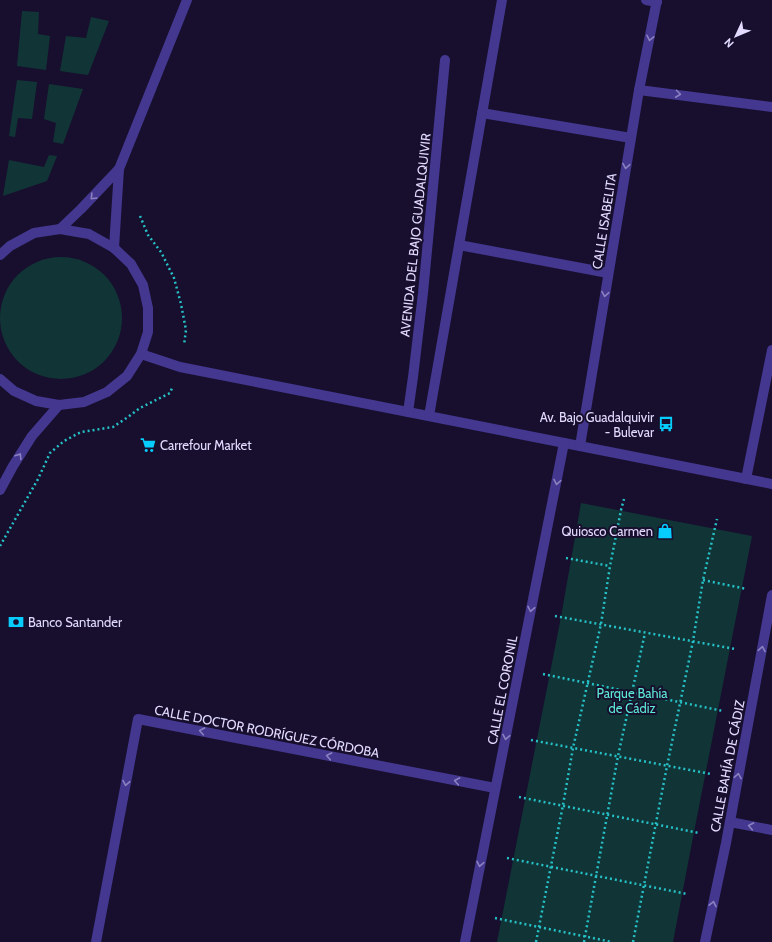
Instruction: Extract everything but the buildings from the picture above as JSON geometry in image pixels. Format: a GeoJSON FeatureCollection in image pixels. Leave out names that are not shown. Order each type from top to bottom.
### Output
{"type":"FeatureCollection","features":[{"type":"Feature","properties":{"kind":"street"},"geometry":{"type":"LineString","coordinates":[[114,248],[120,169],[187,0]]}},
{"type":"Feature","properties":{"kind":"street"},"geometry":{"type":"LineString","coordinates":[[429,416],[502,0]]}},
{"type":"Feature","properties":{"kind":"street"},"geometry":{"type":"LineString","coordinates":[[646,0],[657,1]]}},
{"type":"Feature","properties":{"kind":"street","name":"CALLE ISABELITA"},"geometry":{"type":"LineString","coordinates":[[580,446],[639,90],[657,1]]}},
{"type":"Feature","properties":{"kind":"street","name":"AVENIDA DEL BAJO GUADALQUIVIR"},"geometry":{"type":"LineString","coordinates":[[408,412],[422,301],[445,60]]}},
{"type":"Feature","properties":{"kind":"street"},"geometry":{"type":"LineString","coordinates":[[639,90],[772,107]]}},
{"type":"Feature","properties":{"kind":"street"},"geometry":{"type":"LineString","coordinates":[[482,113],[631,138]]}},
{"type":"Feature","properties":{"kind":"street"},"geometry":{"type":"LineString","coordinates":[[60,229],[120,169]]}},
{"type":"Feature","properties":{"kind":"street"},"geometry":{"type":"LineString","coordinates":[[0,255],[10,246],[34,233],[60,229],[89,234],[114,248],[131,264],[143,285],[148,308],[148,332],[140,354],[127,376],[107,392],[84,402],[59,405],[36,401],[14,391],[0,379]]}},
{"type":"Feature","properties":{"kind":"street"},"geometry":{"type":"LineString","coordinates":[[459,245],[608,274]]}},
{"type":"Feature","properties":{"kind":"street"},"geometry":{"type":"LineString","coordinates":[[746,479],[772,350]]}},
{"type":"Feature","properties":{"kind":"street"},"geometry":{"type":"LineString","coordinates":[[140,354],[180,368],[772,484]]}},
{"type":"Feature","properties":{"kind":"street"},"geometry":{"type":"LineString","coordinates":[[0,490],[32,436],[59,405]]}},
{"type":"Feature","properties":{"kind":"street","name":"CALLE EL CORONIL"},"geometry":{"type":"LineString","coordinates":[[465,942],[564,443]]}},
{"type":"Feature","properties":{"kind":"street","name":"CALLE BAHÍA DE CÁDIZ"},"geometry":{"type":"LineString","coordinates":[[705,942],[730,822],[772,594]]}},
{"type":"Feature","properties":{"kind":"street","name":"CALLE DOCTOR RODRÍGUEZ CÓRDOBA"},"geometry":{"type":"LineString","coordinates":[[96,942],[138,719],[495,788]]}},
{"type":"Feature","properties":{"kind":"street"},"geometry":{"type":"LineString","coordinates":[[730,822],[772,830]]}},
{"type":"Feature","properties":{"kind":"path"},"geometry":{"type":"LineString","coordinates":[[536,942],[573,748],[601,624],[610,566],[624,499]]}},
{"type":"Feature","properties":{"kind":"path"},"geometry":{"type":"LineString","coordinates":[[633,942],[693,641],[703,580],[717,520]]}},
{"type":"Feature","properties":{"kind":"path"},"geometry":{"type":"LineString","coordinates":[[566,558],[610,566]]}},
{"type":"Feature","properties":{"kind":"path"},"geometry":{"type":"LineString","coordinates":[[703,580],[747,589]]}},
{"type":"Feature","properties":{"kind":"path"},"geometry":{"type":"LineString","coordinates":[[555,616],[735,649]]}},
{"type":"Feature","properties":{"kind":"path"},"geometry":{"type":"LineString","coordinates":[[584,942],[618,756],[645,632]]}},
{"type":"Feature","properties":{"kind":"path"},"geometry":{"type":"LineString","coordinates":[[543,674],[723,711]]}},
{"type":"Feature","properties":{"kind":"path"},"geometry":{"type":"LineString","coordinates":[[531,740],[711,774]]}},
{"type":"Feature","properties":{"kind":"path"},"geometry":{"type":"LineString","coordinates":[[519,797],[699,833]]}},
{"type":"Feature","properties":{"kind":"path"},"geometry":{"type":"LineString","coordinates":[[507,858],[687,894]]}},
{"type":"Feature","properties":{"kind":"path"},"geometry":{"type":"LineString","coordinates":[[495,918],[612,942]]}},
{"type":"Feature","properties":{"kind":"green space"},"geometry":{"type":"Polygon","coordinates":[[[22,11],[39,12],[38,34],[50,36],[46,70],[17,66],[22,11]]]}},
{"type":"Feature","properties":{"kind":"green space"},"geometry":{"type":"Polygon","coordinates":[[[91,17],[109,21],[88,75],[60,71],[66,36],[86,38],[91,17]]]}},
{"type":"Feature","properties":{"kind":"green space"},"geometry":{"type":"Polygon","coordinates":[[[17,80],[37,82],[32,119],[18,118],[15,137],[9,136],[17,80]]]}},
{"type":"Feature","properties":{"kind":"green space"},"geometry":{"type":"Polygon","coordinates":[[[49,84],[83,89],[63,144],[53,142],[56,123],[44,119],[49,84]]]}},
{"type":"Feature","properties":{"kind":"green space"},"geometry":{"type":"Polygon","coordinates":[[[49,155],[57,156],[47,181],[3,196],[9,160],[44,167],[49,155]]]}},
{"type":"Feature","properties":{"kind":"green space"},"geometry":{"type":"Polygon","coordinates":[[[61,257],[84,261],[95,267],[104,275],[112,284],[118,295],[122,318],[118,341],[112,352],[104,361],[95,369],[84,375],[61,379],[38,375],[27,369],[18,361],[10,352],[4,341],[0,318],[4,295],[10,284],[18,275],[27,267],[38,261],[61,257]]]}},
{"type":"Feature","properties":{"kind":"green space","name":"Parque Bahía de Cádiz"},"geometry":{"type":"Polygon","coordinates":[[[581,503],[752,536],[673,942],[497,942],[561,617],[581,503]]]}},
{"type":"Feature","properties":{"kind":"place","name":"Av. Bajo Guadalquivir - Bulevar"},"geometry":{"type":"Point","coordinates":[666,424]}},
{"type":"Feature","properties":{"kind":"place","name":"Carrefour Market"},"geometry":{"type":"Point","coordinates":[148,445]}},
{"type":"Feature","properties":{"kind":"place","name":"Quiosco Carmen"},"geometry":{"type":"Point","coordinates":[665,531]}},
{"type":"Feature","properties":{"kind":"place","name":"Banco Santander"},"geometry":{"type":"Point","coordinates":[16,622]}}]}
